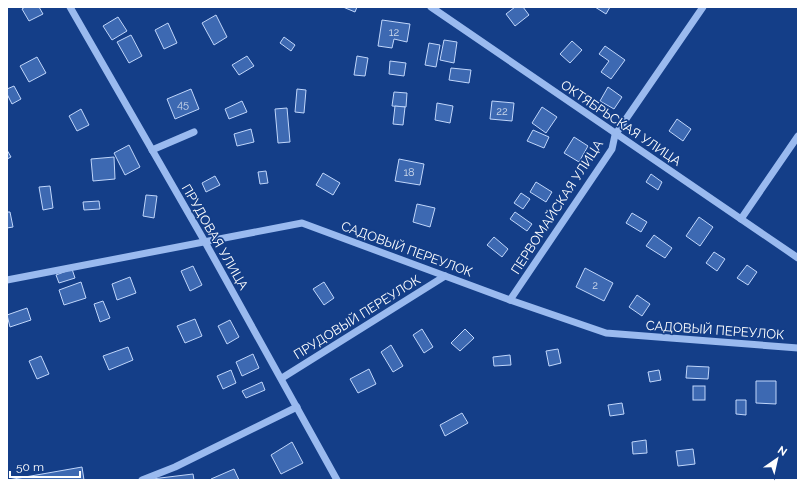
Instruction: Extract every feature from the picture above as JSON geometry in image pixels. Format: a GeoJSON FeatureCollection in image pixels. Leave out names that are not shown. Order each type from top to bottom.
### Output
{"type":"FeatureCollection","features":[{"type":"Feature","properties":{"kind":"street","name":"ПРУДОВАЯ УЛИЦА"},"geometry":{"type":"LineString","coordinates":[[70,7],[205,242],[338,480]]}},
{"type":"Feature","properties":{"kind":"street","name":"ОКТЯБРЬСКАЯ УЛИЦА"},"geometry":{"type":"LineString","coordinates":[[431,7],[798,258]]}},
{"type":"Feature","properties":{"kind":"street","name":"ПЕРВОМАЙСКАЯ УЛИЦА"},"geometry":{"type":"LineString","coordinates":[[510,300],[612,149],[616,134],[703,7]]}},
{"type":"Feature","properties":{"kind":"street"},"geometry":{"type":"LineString","coordinates":[[152,150],[194,132]]}},
{"type":"Feature","properties":{"kind":"street"},"geometry":{"type":"LineString","coordinates":[[741,219],[798,136]]}},
{"type":"Feature","properties":{"kind":"street","name":"САДОВЫЙ ПЕРЕУЛОК"},"geometry":{"type":"LineString","coordinates":[[7,280],[302,223],[510,300],[606,333],[798,348]]}},
{"type":"Feature","properties":{"kind":"street","name":"ПРУДОВЫЙ ПЕРЕУЛОК"},"geometry":{"type":"LineString","coordinates":[[282,378],[445,276]]}},
{"type":"Feature","properties":{"kind":"street"},"geometry":{"type":"LineString","coordinates":[[142,480],[175,467],[297,407]]}},
{"type":"Feature","properties":{"kind":"building"},"geometry":{"type":"Polygon","coordinates":[[[25,7],[39,7],[43,14],[29,21],[22,9],[25,7]]]}},
{"type":"Feature","properties":{"kind":"building"},"geometry":{"type":"Polygon","coordinates":[[[343,7],[357,7],[355,12],[343,7]]]}},
{"type":"Feature","properties":{"kind":"building"},"geometry":{"type":"Polygon","coordinates":[[[515,7],[523,7],[529,15],[515,26],[506,14],[515,7]]]}},
{"type":"Feature","properties":{"kind":"building"},"geometry":{"type":"Polygon","coordinates":[[[595,7],[610,7],[606,14],[595,7]]]}},
{"type":"Feature","properties":{"kind":"building"},"geometry":{"type":"Polygon","coordinates":[[[216,15],[227,37],[214,45],[202,23],[216,15]]]}},
{"type":"Feature","properties":{"kind":"building"},"geometry":{"type":"Polygon","coordinates":[[[118,17],[127,31],[112,40],[103,26],[118,17]]]}},
{"type":"Feature","properties":{"kind":"building"},"geometry":{"type":"Polygon","coordinates":[[[382,20],[410,24],[407,42],[394,39],[392,48],[378,46],[382,20]]]}},
{"type":"Feature","properties":{"kind":"building"},"geometry":{"type":"Polygon","coordinates":[[[168,23],[177,43],[164,49],[155,30],[168,23]]]}},
{"type":"Feature","properties":{"kind":"building"},"geometry":{"type":"Polygon","coordinates":[[[131,35],[142,56],[129,63],[117,42],[131,35]]]}},
{"type":"Feature","properties":{"kind":"building"},"geometry":{"type":"Polygon","coordinates":[[[284,37],[295,45],[291,51],[280,43],[284,37]]]}},
{"type":"Feature","properties":{"kind":"building"},"geometry":{"type":"Polygon","coordinates":[[[444,40],[457,42],[454,63],[440,60],[444,40]]]}},
{"type":"Feature","properties":{"kind":"building"},"geometry":{"type":"Polygon","coordinates":[[[572,41],[582,50],[570,63],[560,54],[572,41]]]}},
{"type":"Feature","properties":{"kind":"building"},"geometry":{"type":"Polygon","coordinates":[[[429,43],[440,45],[436,67],[425,65],[429,43]]]}},
{"type":"Feature","properties":{"kind":"building"},"geometry":{"type":"Polygon","coordinates":[[[605,46],[625,60],[611,79],[601,72],[609,61],[599,54],[605,46]]]}},
{"type":"Feature","properties":{"kind":"building"},"geometry":{"type":"Polygon","coordinates":[[[247,56],[254,66],[239,75],[232,65],[247,56]]]}},
{"type":"Feature","properties":{"kind":"building"},"geometry":{"type":"Polygon","coordinates":[[[357,56],[368,58],[365,76],[354,75],[357,56]]]}},
{"type":"Feature","properties":{"kind":"building"},"geometry":{"type":"Polygon","coordinates":[[[37,57],[46,73],[29,82],[20,66],[37,57]]]}},
{"type":"Feature","properties":{"kind":"building"},"geometry":{"type":"Polygon","coordinates":[[[390,61],[406,63],[404,76],[389,74],[390,61]]]}},
{"type":"Feature","properties":{"kind":"building"},"geometry":{"type":"Polygon","coordinates":[[[451,68],[471,70],[469,83],[449,80],[451,68]]]}},
{"type":"Feature","properties":{"kind":"building"},"geometry":{"type":"Polygon","coordinates":[[[14,86],[21,99],[12,104],[7,94],[7,89],[14,86]]]}},
{"type":"Feature","properties":{"kind":"building"},"geometry":{"type":"Polygon","coordinates":[[[608,87],[622,97],[614,109],[600,101],[608,87]]]}},
{"type":"Feature","properties":{"kind":"building"},"geometry":{"type":"Polygon","coordinates":[[[191,89],[199,109],[175,119],[167,99],[191,89]]]}},
{"type":"Feature","properties":{"kind":"building"},"geometry":{"type":"Polygon","coordinates":[[[297,89],[306,90],[304,113],[295,112],[297,89]]]}},
{"type":"Feature","properties":{"kind":"building"},"geometry":{"type":"Polygon","coordinates":[[[394,92],[407,93],[406,107],[392,106],[394,92]]]}},
{"type":"Feature","properties":{"kind":"building"},"geometry":{"type":"Polygon","coordinates":[[[242,101],[247,112],[229,119],[225,109],[242,101]]]}},
{"type":"Feature","properties":{"kind":"building"},"geometry":{"type":"Polygon","coordinates":[[[492,101],[514,103],[512,121],[490,119],[492,101]]]}},
{"type":"Feature","properties":{"kind":"building"},"geometry":{"type":"Polygon","coordinates":[[[437,103],[453,106],[450,123],[435,120],[437,103]]]}},
{"type":"Feature","properties":{"kind":"building"},"geometry":{"type":"Polygon","coordinates":[[[395,106],[405,107],[403,125],[393,124],[395,106]]]}},
{"type":"Feature","properties":{"kind":"building"},"geometry":{"type":"Polygon","coordinates":[[[542,107],[557,117],[546,133],[532,123],[542,107]]]}},
{"type":"Feature","properties":{"kind":"building"},"geometry":{"type":"Polygon","coordinates":[[[287,108],[290,142],[278,143],[275,109],[287,108]]]}},
{"type":"Feature","properties":{"kind":"building"},"geometry":{"type":"Polygon","coordinates":[[[81,109],[89,125],[77,131],[69,116],[81,109]]]}},
{"type":"Feature","properties":{"kind":"building"},"geometry":{"type":"Polygon","coordinates":[[[677,119],[691,129],[683,141],[669,131],[677,119]]]}},
{"type":"Feature","properties":{"kind":"building"},"geometry":{"type":"Polygon","coordinates":[[[251,129],[254,142],[237,146],[234,134],[251,129]]]}},
{"type":"Feature","properties":{"kind":"building"},"geometry":{"type":"Polygon","coordinates":[[[533,130],[549,137],[544,148],[527,141],[533,130]]]}},
{"type":"Feature","properties":{"kind":"building"},"geometry":{"type":"Polygon","coordinates":[[[574,137],[588,146],[579,162],[564,153],[574,137]]]}},
{"type":"Feature","properties":{"kind":"building"},"geometry":{"type":"Polygon","coordinates":[[[129,145],[140,167],[125,175],[114,153],[129,145]]]}},
{"type":"Feature","properties":{"kind":"building"},"geometry":{"type":"Polygon","coordinates":[[[7,150],[11,157],[7,159],[7,150]]]}},
{"type":"Feature","properties":{"kind":"building"},"geometry":{"type":"Polygon","coordinates":[[[114,157],[115,179],[93,181],[91,159],[114,157]]]}},
{"type":"Feature","properties":{"kind":"building"},"geometry":{"type":"Polygon","coordinates":[[[399,159],[424,164],[420,185],[395,181],[399,159]]]}},
{"type":"Feature","properties":{"kind":"building"},"geometry":{"type":"Polygon","coordinates":[[[266,171],[268,183],[260,184],[258,172],[266,171]]]}},
{"type":"Feature","properties":{"kind":"building"},"geometry":{"type":"Polygon","coordinates":[[[323,173],[340,183],[333,195],[316,185],[323,173]]]}},
{"type":"Feature","properties":{"kind":"building"},"geometry":{"type":"Polygon","coordinates":[[[651,174],[662,182],[658,190],[646,182],[651,174]]]}},
{"type":"Feature","properties":{"kind":"building"},"geometry":{"type":"Polygon","coordinates":[[[215,176],[220,185],[206,192],[202,183],[215,176]]]}},
{"type":"Feature","properties":{"kind":"building"},"geometry":{"type":"Polygon","coordinates":[[[536,182],[552,192],[546,202],[530,192],[536,182]]]}},
{"type":"Feature","properties":{"kind":"building"},"geometry":{"type":"Polygon","coordinates":[[[50,186],[53,208],[43,210],[39,187],[50,186]]]}},
{"type":"Feature","properties":{"kind":"building"},"geometry":{"type":"Polygon","coordinates":[[[521,193],[530,199],[523,209],[514,203],[521,193]]]}},
{"type":"Feature","properties":{"kind":"building"},"geometry":{"type":"Polygon","coordinates":[[[146,195],[157,196],[154,218],[143,216],[146,195]]]}},
{"type":"Feature","properties":{"kind":"building"},"geometry":{"type":"Polygon","coordinates":[[[99,201],[100,209],[84,210],[83,202],[99,201]]]}},
{"type":"Feature","properties":{"kind":"building"},"geometry":{"type":"Polygon","coordinates":[[[417,204],[435,208],[430,227],[413,222],[417,204]]]}},
{"type":"Feature","properties":{"kind":"building"},"geometry":{"type":"Polygon","coordinates":[[[7,212],[10,212],[13,227],[7,228],[7,212]]]}},
{"type":"Feature","properties":{"kind":"building"},"geometry":{"type":"Polygon","coordinates":[[[515,212],[532,224],[527,231],[510,219],[515,212]]]}},
{"type":"Feature","properties":{"kind":"building"},"geometry":{"type":"Polygon","coordinates":[[[632,213],[647,222],[641,232],[626,223],[632,213]]]}},
{"type":"Feature","properties":{"kind":"building"},"geometry":{"type":"Polygon","coordinates":[[[699,217],[713,227],[700,246],[686,236],[699,217]]]}},
{"type":"Feature","properties":{"kind":"building"},"geometry":{"type":"Polygon","coordinates":[[[654,235],[672,248],[665,258],[646,246],[654,235]]]}},
{"type":"Feature","properties":{"kind":"building"},"geometry":{"type":"Polygon","coordinates":[[[494,237],[508,249],[502,257],[487,245],[494,237]]]}},
{"type":"Feature","properties":{"kind":"building"},"geometry":{"type":"Polygon","coordinates":[[[714,252],[725,259],[717,271],[706,263],[714,252]]]}},
{"type":"Feature","properties":{"kind":"building"},"geometry":{"type":"Polygon","coordinates":[[[747,265],[757,272],[748,285],[737,278],[747,265]]]}},
{"type":"Feature","properties":{"kind":"building"},"geometry":{"type":"Polygon","coordinates":[[[193,266],[202,285],[190,291],[181,271],[193,266]]]}},
{"type":"Feature","properties":{"kind":"building"},"geometry":{"type":"Polygon","coordinates":[[[585,268],[613,283],[604,301],[576,287],[585,268]]]}},
{"type":"Feature","properties":{"kind":"building"},"geometry":{"type":"Polygon","coordinates":[[[72,269],[75,278],[59,283],[56,275],[72,269]]]}},
{"type":"Feature","properties":{"kind":"building"},"geometry":{"type":"Polygon","coordinates":[[[130,277],[136,293],[117,300],[112,284],[130,277]]]}},
{"type":"Feature","properties":{"kind":"building"},"geometry":{"type":"Polygon","coordinates":[[[81,282],[86,298],[64,305],[59,290],[81,282]]]}},
{"type":"Feature","properties":{"kind":"building"},"geometry":{"type":"Polygon","coordinates":[[[324,282],[334,298],[324,305],[313,289],[324,282]]]}},
{"type":"Feature","properties":{"kind":"building"},"geometry":{"type":"Polygon","coordinates":[[[637,295],[650,304],[642,316],[629,307],[637,295]]]}},
{"type":"Feature","properties":{"kind":"building"},"geometry":{"type":"Polygon","coordinates":[[[103,301],[110,318],[100,322],[94,304],[103,301]]]}},
{"type":"Feature","properties":{"kind":"building"},"geometry":{"type":"Polygon","coordinates":[[[27,308],[31,320],[10,327],[7,315],[27,308]]]}},
{"type":"Feature","properties":{"kind":"building"},"geometry":{"type":"Polygon","coordinates":[[[195,319],[202,336],[185,343],[177,326],[195,319]]]}},
{"type":"Feature","properties":{"kind":"building"},"geometry":{"type":"Polygon","coordinates":[[[230,320],[239,337],[227,344],[218,326],[230,320]]]}},
{"type":"Feature","properties":{"kind":"building"},"geometry":{"type":"Polygon","coordinates":[[[422,329],[433,347],[424,353],[413,335],[422,329]]]}},
{"type":"Feature","properties":{"kind":"building"},"geometry":{"type":"Polygon","coordinates":[[[465,329],[474,338],[460,351],[451,343],[465,329]]]}},
{"type":"Feature","properties":{"kind":"building"},"geometry":{"type":"Polygon","coordinates":[[[391,345],[403,366],[393,372],[381,352],[391,345]]]}},
{"type":"Feature","properties":{"kind":"building"},"geometry":{"type":"Polygon","coordinates":[[[128,347],[133,360],[109,370],[103,356],[128,347]]]}},
{"type":"Feature","properties":{"kind":"building"},"geometry":{"type":"Polygon","coordinates":[[[558,349],[561,363],[549,366],[546,351],[558,349]]]}},
{"type":"Feature","properties":{"kind":"building"},"geometry":{"type":"Polygon","coordinates":[[[253,354],[259,368],[242,376],[236,362],[253,354]]]}},
{"type":"Feature","properties":{"kind":"building"},"geometry":{"type":"Polygon","coordinates":[[[510,355],[511,365],[494,366],[493,357],[510,355]]]}},
{"type":"Feature","properties":{"kind":"building"},"geometry":{"type":"Polygon","coordinates":[[[41,356],[49,374],[37,379],[29,361],[41,356]]]}},
{"type":"Feature","properties":{"kind":"building"},"geometry":{"type":"Polygon","coordinates":[[[687,366],[709,367],[708,379],[686,378],[687,366]]]}},
{"type":"Feature","properties":{"kind":"building"},"geometry":{"type":"Polygon","coordinates":[[[369,369],[376,384],[358,393],[350,379],[369,369]]]}},
{"type":"Feature","properties":{"kind":"building"},"geometry":{"type":"Polygon","coordinates":[[[231,370],[236,383],[223,389],[217,376],[231,370]]]}},
{"type":"Feature","properties":{"kind":"building"},"geometry":{"type":"Polygon","coordinates":[[[659,370],[661,380],[650,382],[648,372],[659,370]]]}},
{"type":"Feature","properties":{"kind":"building"},"geometry":{"type":"Polygon","coordinates":[[[756,381],[776,381],[776,404],[756,403],[756,381]]]}},
{"type":"Feature","properties":{"kind":"building"},"geometry":{"type":"Polygon","coordinates":[[[262,382],[265,390],[246,398],[242,391],[262,382]]]}},
{"type":"Feature","properties":{"kind":"building"},"geometry":{"type":"Polygon","coordinates":[[[693,386],[705,386],[705,400],[693,400],[693,386]]]}},
{"type":"Feature","properties":{"kind":"building"},"geometry":{"type":"Polygon","coordinates":[[[736,400],[746,400],[746,415],[736,414],[736,400]]]}},
{"type":"Feature","properties":{"kind":"building"},"geometry":{"type":"Polygon","coordinates":[[[622,403],[624,414],[610,416],[608,405],[622,403]]]}},
{"type":"Feature","properties":{"kind":"building"},"geometry":{"type":"Polygon","coordinates":[[[462,413],[468,423],[445,436],[440,425],[462,413]]]}},
{"type":"Feature","properties":{"kind":"building"},"geometry":{"type":"Polygon","coordinates":[[[646,440],[647,453],[633,454],[632,442],[646,440]]]}},
{"type":"Feature","properties":{"kind":"building"},"geometry":{"type":"Polygon","coordinates":[[[292,442],[303,463],[281,474],[271,455],[292,442]]]}},
{"type":"Feature","properties":{"kind":"building"},"geometry":{"type":"Polygon","coordinates":[[[693,449],[695,464],[678,466],[676,451],[693,449]]]}},
{"type":"Feature","properties":{"kind":"building"},"geometry":{"type":"Polygon","coordinates":[[[82,467],[84,480],[8,480],[82,467]]]}},
{"type":"Feature","properties":{"kind":"building"},"geometry":{"type":"Polygon","coordinates":[[[234,469],[239,480],[211,479],[234,469]]]}},
{"type":"Feature","properties":{"kind":"building"},"geometry":{"type":"Polygon","coordinates":[[[193,474],[194,480],[152,480],[152,479],[193,474]]]}}]}
